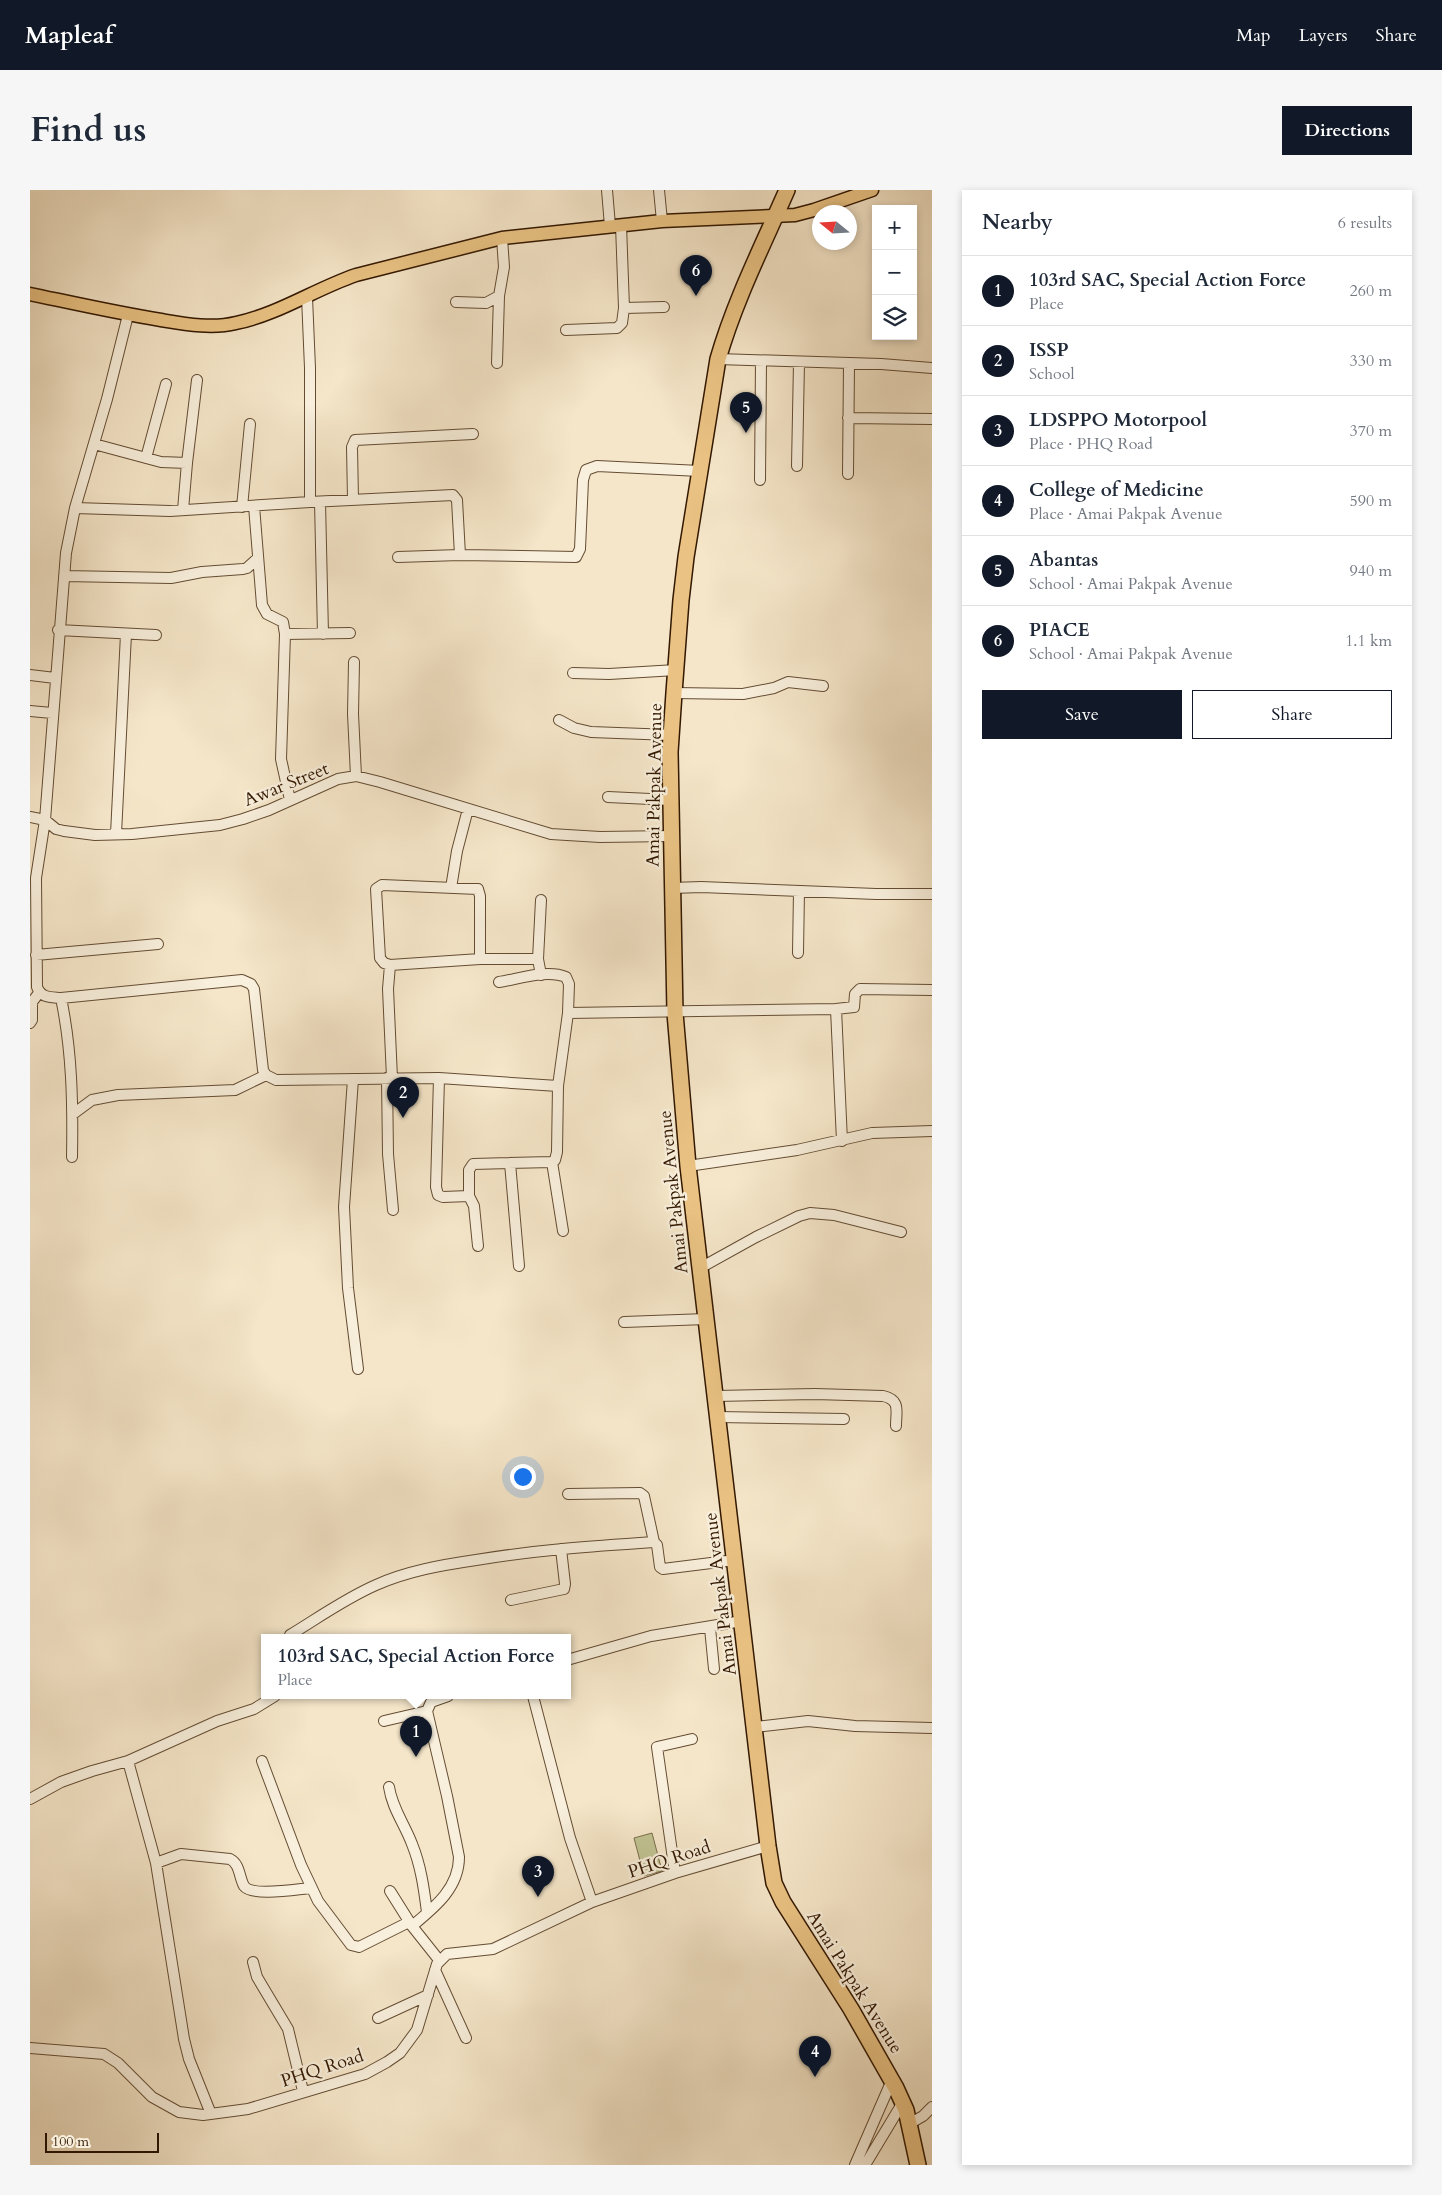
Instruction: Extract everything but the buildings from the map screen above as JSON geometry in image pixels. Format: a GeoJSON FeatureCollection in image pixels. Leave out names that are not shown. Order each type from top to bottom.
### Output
{"type":"FeatureCollection","features":[{"type":"Feature","properties":{"kind":"highway","name":"Amai Pakpak Avenue"},"geometry":{"type":"LineString","coordinates":[[787,190],[725,333],[718,359],[681,600],[674,693],[671,800],[675,1013],[688,1166],[768,1846],[778,1892],[892,2080],[903,2102],[910,2124],[918,2165]]}},
{"type":"Feature","properties":{"kind":"main road"},"geometry":{"type":"LineString","coordinates":[[30,294],[128,315],[193,324],[223,325],[259,317],[308,297],[337,281],[356,274],[502,238],[662,221],[731,216],[795,215],[872,190]]}},
{"type":"Feature","properties":{"kind":"street"},"geometry":{"type":"LineString","coordinates":[[566,330],[617,328],[622,323],[624,308],[616,226],[607,190]]}},
{"type":"Feature","properties":{"kind":"street"},"geometry":{"type":"LineString","coordinates":[[659,190],[662,221]]}},
{"type":"Feature","properties":{"kind":"street"},"geometry":{"type":"LineString","coordinates":[[497,363],[499,296],[504,268],[502,238]]}},
{"type":"Feature","properties":{"kind":"street"},"geometry":{"type":"LineString","coordinates":[[456,302],[486,303],[499,296]]}},
{"type":"Feature","properties":{"kind":"street"},"geometry":{"type":"LineString","coordinates":[[308,297],[315,502],[323,634]]}},
{"type":"Feature","properties":{"kind":"street"},"geometry":{"type":"LineString","coordinates":[[624,308],[664,307]]}},
{"type":"Feature","properties":{"kind":"street"},"geometry":{"type":"LineString","coordinates":[[128,315],[68,536],[58,630],[45,820],[36,878],[36,955],[33,977],[40,994],[61,998],[242,980],[248,982],[254,990],[263,1070],[266,1075],[276,1080],[439,1078],[558,1086]]}},
{"type":"Feature","properties":{"kind":"street"},"geometry":{"type":"LineString","coordinates":[[718,359],[932,368]]}},
{"type":"Feature","properties":{"kind":"street"},"geometry":{"type":"LineString","coordinates":[[760,480],[761,361]]}},
{"type":"Feature","properties":{"kind":"street"},"geometry":{"type":"LineString","coordinates":[[797,466],[799,362]]}},
{"type":"Feature","properties":{"kind":"street"},"geometry":{"type":"LineString","coordinates":[[848,474],[849,364]]}},
{"type":"Feature","properties":{"kind":"street"},"geometry":{"type":"LineString","coordinates":[[182,510],[197,380]]}},
{"type":"Feature","properties":{"kind":"street"},"geometry":{"type":"LineString","coordinates":[[146,458],[166,384]]}},
{"type":"Feature","properties":{"kind":"street"},"geometry":{"type":"LineString","coordinates":[[848,418],[932,419]]}},
{"type":"Feature","properties":{"kind":"street"},"geometry":{"type":"LineString","coordinates":[[242,507],[250,424]]}},
{"type":"Feature","properties":{"kind":"street"},"geometry":{"type":"LineString","coordinates":[[353,500],[352,447],[355,440],[473,434]]}},
{"type":"Feature","properties":{"kind":"street"},"geometry":{"type":"LineString","coordinates":[[94,444],[161,462],[187,463]]}},
{"type":"Feature","properties":{"kind":"street"},"geometry":{"type":"LineString","coordinates":[[398,556],[460,555],[576,558],[580,549],[583,480],[586,470],[597,466],[700,470]]}},
{"type":"Feature","properties":{"kind":"street"},"geometry":{"type":"LineString","coordinates":[[75,508],[118,511],[182,510],[453,495],[457,500],[460,555]]}},
{"type":"Feature","properties":{"kind":"street"},"geometry":{"type":"LineString","coordinates":[[254,506],[262,605],[267,614],[283,622],[285,634],[281,759],[290,800]]}},
{"type":"Feature","properties":{"kind":"street"},"geometry":{"type":"LineString","coordinates":[[64,576],[171,578],[202,572],[243,569],[247,568],[258,558]]}},
{"type":"Feature","properties":{"kind":"street"},"geometry":{"type":"LineString","coordinates":[[58,630],[156,635]]}},
{"type":"Feature","properties":{"kind":"street"},"geometry":{"type":"LineString","coordinates":[[285,634],[350,633]]}},
{"type":"Feature","properties":{"kind":"street"},"geometry":{"type":"LineString","coordinates":[[116,834],[126,634]]}},
{"type":"Feature","properties":{"kind":"street"},"geometry":{"type":"LineString","coordinates":[[354,662],[353,714],[356,776]]}},
{"type":"Feature","properties":{"kind":"street"},"geometry":{"type":"LineString","coordinates":[[573,673],[640,673],[676,670]]}},
{"type":"Feature","properties":{"kind":"street"},"geometry":{"type":"LineString","coordinates":[[30,675],[55,678]]}},
{"type":"Feature","properties":{"kind":"street"},"geometry":{"type":"LineString","coordinates":[[674,693],[743,694],[774,688],[788,682],[823,686]]}},
{"type":"Feature","properties":{"kind":"street"},"geometry":{"type":"LineString","coordinates":[[30,711],[52,713]]}},
{"type":"Feature","properties":{"kind":"street"},"geometry":{"type":"LineString","coordinates":[[559,720],[574,728],[591,732],[672,735]]}},
{"type":"Feature","properties":{"kind":"street","name":"Awar Street"},"geometry":{"type":"LineString","coordinates":[[30,817],[45,820],[56,829],[95,835],[220,824],[269,810],[338,779],[356,776],[527,827],[568,836],[672,836]]}},
{"type":"Feature","properties":{"kind":"street"},"geometry":{"type":"LineString","coordinates":[[608,797],[671,800]]}},
{"type":"Feature","properties":{"kind":"street"},"geometry":{"type":"LineString","coordinates":[[451,888],[457,851],[468,809]]}},
{"type":"Feature","properties":{"kind":"street"},"geometry":{"type":"LineString","coordinates":[[480,959],[480,892],[475,888],[382,885],[376,889],[380,958],[384,963],[390,965],[480,959],[538,959]]}},
{"type":"Feature","properties":{"kind":"street"},"geometry":{"type":"LineString","coordinates":[[672,888],[932,894]]}},
{"type":"Feature","properties":{"kind":"street"},"geometry":{"type":"LineString","coordinates":[[798,953],[799,892]]}},
{"type":"Feature","properties":{"kind":"street"},"geometry":{"type":"LineString","coordinates":[[541,900],[538,959],[541,975]]}},
{"type":"Feature","properties":{"kind":"street"},"geometry":{"type":"LineString","coordinates":[[36,955],[158,944]]}},
{"type":"Feature","properties":{"kind":"street"},"geometry":{"type":"LineString","coordinates":[[390,965],[388,989],[390,1078],[388,1154],[393,1210]]}},
{"type":"Feature","properties":{"kind":"street"},"geometry":{"type":"LineString","coordinates":[[478,1246],[474,1206],[470,1196],[469,1170],[471,1165],[552,1162],[555,1160],[557,1152],[558,1086],[568,1013],[568,980],[561,975],[541,975],[499,982]]}},
{"type":"Feature","properties":{"kind":"street"},"geometry":{"type":"LineString","coordinates":[[568,1013],[675,1013],[836,1009],[854,1007],[855,994],[858,990],[932,990]]}},
{"type":"Feature","properties":{"kind":"street"},"geometry":{"type":"LineString","coordinates":[[30,1023],[32,1020],[32,1002],[40,994]]}},
{"type":"Feature","properties":{"kind":"street"},"geometry":{"type":"LineString","coordinates":[[61,998],[70,1047],[73,1114],[72,1157]]}},
{"type":"Feature","properties":{"kind":"street"},"geometry":{"type":"LineString","coordinates":[[836,1009],[842,1141]]}},
{"type":"Feature","properties":{"kind":"street"},"geometry":{"type":"LineString","coordinates":[[73,1114],[92,1100],[118,1095],[235,1090],[266,1075]]}},
{"type":"Feature","properties":{"kind":"street"},"geometry":{"type":"LineString","coordinates":[[439,1078],[436,1187],[438,1195],[443,1197],[470,1196]]}},
{"type":"Feature","properties":{"kind":"street"},"geometry":{"type":"LineString","coordinates":[[353,1079],[344,1207],[348,1288],[358,1369]]}},
{"type":"Feature","properties":{"kind":"street"},"geometry":{"type":"LineString","coordinates":[[688,1166],[842,1141],[883,1132],[932,1131]]}},
{"type":"Feature","properties":{"kind":"street"},"geometry":{"type":"LineString","coordinates":[[552,1162],[563,1231]]}},
{"type":"Feature","properties":{"kind":"street"},"geometry":{"type":"LineString","coordinates":[[510,1164],[519,1266]]}},
{"type":"Feature","properties":{"kind":"street"},"geometry":{"type":"LineString","coordinates":[[700,1268],[764,1233],[799,1216],[810,1213],[834,1215],[901,1232]]}},
{"type":"Feature","properties":{"kind":"street"},"geometry":{"type":"LineString","coordinates":[[624,1322],[706,1319]]}},
{"type":"Feature","properties":{"kind":"street"},"geometry":{"type":"LineString","coordinates":[[716,1396],[815,1394],[883,1396],[894,1401],[896,1426]]}},
{"type":"Feature","properties":{"kind":"street"},"geometry":{"type":"LineString","coordinates":[[718,1417],[844,1419]]}},
{"type":"Feature","properties":{"kind":"street"},"geometry":{"type":"LineString","coordinates":[[568,1494],[640,1493],[644,1496],[654,1542],[657,1545],[660,1566],[663,1570],[735,1560]]}},
{"type":"Feature","properties":{"kind":"street"},"geometry":{"type":"LineString","coordinates":[[293,1634],[358,1593],[377,1584],[408,1574],[477,1560],[561,1549],[654,1542]]}},
{"type":"Feature","properties":{"kind":"street"},"geometry":{"type":"LineString","coordinates":[[511,1600],[564,1589],[561,1549]]}},
{"type":"Feature","properties":{"kind":"street"},"geometry":{"type":"LineString","coordinates":[[571,1659],[651,1636],[710,1628],[742,1621]]}},
{"type":"Feature","properties":{"kind":"street"},"geometry":{"type":"LineString","coordinates":[[710,1628],[714,1669]]}},
{"type":"Feature","properties":{"kind":"street"},"geometry":{"type":"LineString","coordinates":[[30,1799],[61,1782],[128,1761],[217,1721],[254,1709],[270,1699]]}},
{"type":"Feature","properties":{"kind":"street"},"geometry":{"type":"LineString","coordinates":[[262,1761],[311,1888],[334,1924],[354,1946],[365,1944],[411,1924],[427,1912],[452,1886],[459,1866],[459,1857],[447,1796],[427,1711],[431,1702],[440,1699]]}},
{"type":"Feature","properties":{"kind":"street"},"geometry":{"type":"LineString","coordinates":[[534,1699],[570,1838],[592,1902]]}},
{"type":"Feature","properties":{"kind":"street"},"geometry":{"type":"LineString","coordinates":[[384,1721],[427,1711]]}},
{"type":"Feature","properties":{"kind":"street"},"geometry":{"type":"LineString","coordinates":[[755,1727],[808,1721],[845,1726],[932,1728]]}},
{"type":"Feature","properties":{"kind":"street"},"geometry":{"type":"LineString","coordinates":[[675,1872],[657,1747],[692,1739]]}},
{"type":"Feature","properties":{"kind":"street"},"geometry":{"type":"LineString","coordinates":[[128,1761],[156,1862],[184,2040],[211,2114]]}},
{"type":"Feature","properties":{"kind":"street"},"geometry":{"type":"LineString","coordinates":[[389,1787],[392,1801],[410,1839],[421,1869],[427,1912]]}},
{"type":"Feature","properties":{"kind":"street","name":"PHQ Road"},"geometry":{"type":"LineString","coordinates":[[30,2048],[104,2054],[118,2063],[134,2081],[161,2104],[188,2114],[211,2114],[248,2109],[365,2074],[400,2053],[417,2030],[435,1970],[439,1960],[447,1954],[493,1949],[592,1902],[675,1872],[768,1846]]}},
{"type":"Feature","properties":{"kind":"street"},"geometry":{"type":"LineString","coordinates":[[156,1862],[181,1854],[230,1859],[236,1864],[245,1887],[251,1891],[280,1892],[311,1888]]}},
{"type":"Feature","properties":{"kind":"street"},"geometry":{"type":"LineString","coordinates":[[390,1891],[411,1924],[439,1960]]}},
{"type":"Feature","properties":{"kind":"street"},"geometry":{"type":"LineString","coordinates":[[253,1962],[257,1977],[288,2029],[304,2091]]}},
{"type":"Feature","properties":{"kind":"street"},"geometry":{"type":"LineString","coordinates":[[435,1970],[466,2038]]}},
{"type":"Feature","properties":{"kind":"street"},"geometry":{"type":"LineString","coordinates":[[378,2018],[428,1995]]}},
{"type":"Feature","properties":{"kind":"street"},"geometry":{"type":"LineString","coordinates":[[861,2163],[892,2080]]}},
{"type":"Feature","properties":{"kind":"street"},"geometry":{"type":"LineString","coordinates":[[861,2163],[887,2128],[903,2102]]}},
{"type":"Feature","properties":{"kind":"street"},"geometry":{"type":"LineString","coordinates":[[910,2124],[932,2107]]}},
{"type":"Feature","properties":{"kind":"street"},"geometry":{"type":"LineString","coordinates":[[875,2122],[887,2128]]}},
{"type":"Feature","properties":{"kind":"green space"},"geometry":{"type":"Polygon","coordinates":[[[652,1833],[662,1871],[644,1876],[634,1838],[652,1833]]]}},
{"type":"Feature","properties":{"kind":"place","name":"PIACE"},"geometry":{"type":"Point","coordinates":[696,296]}},
{"type":"Feature","properties":{"kind":"place","name":"Abantas"},"geometry":{"type":"Point","coordinates":[746,433]}},
{"type":"Feature","properties":{"kind":"place","name":"ISSP"},"geometry":{"type":"Point","coordinates":[403,1118]}},
{"type":"Feature","properties":{"kind":"place","name":"103rd SAC, Special Action Force"},"geometry":{"type":"Point","coordinates":[416,1757]}},
{"type":"Feature","properties":{"kind":"place","name":"LDSPPO Motorpool"},"geometry":{"type":"Point","coordinates":[538,1897]}},
{"type":"Feature","properties":{"kind":"place","name":"College of Medicine"},"geometry":{"type":"Point","coordinates":[815,2077]}}]}
